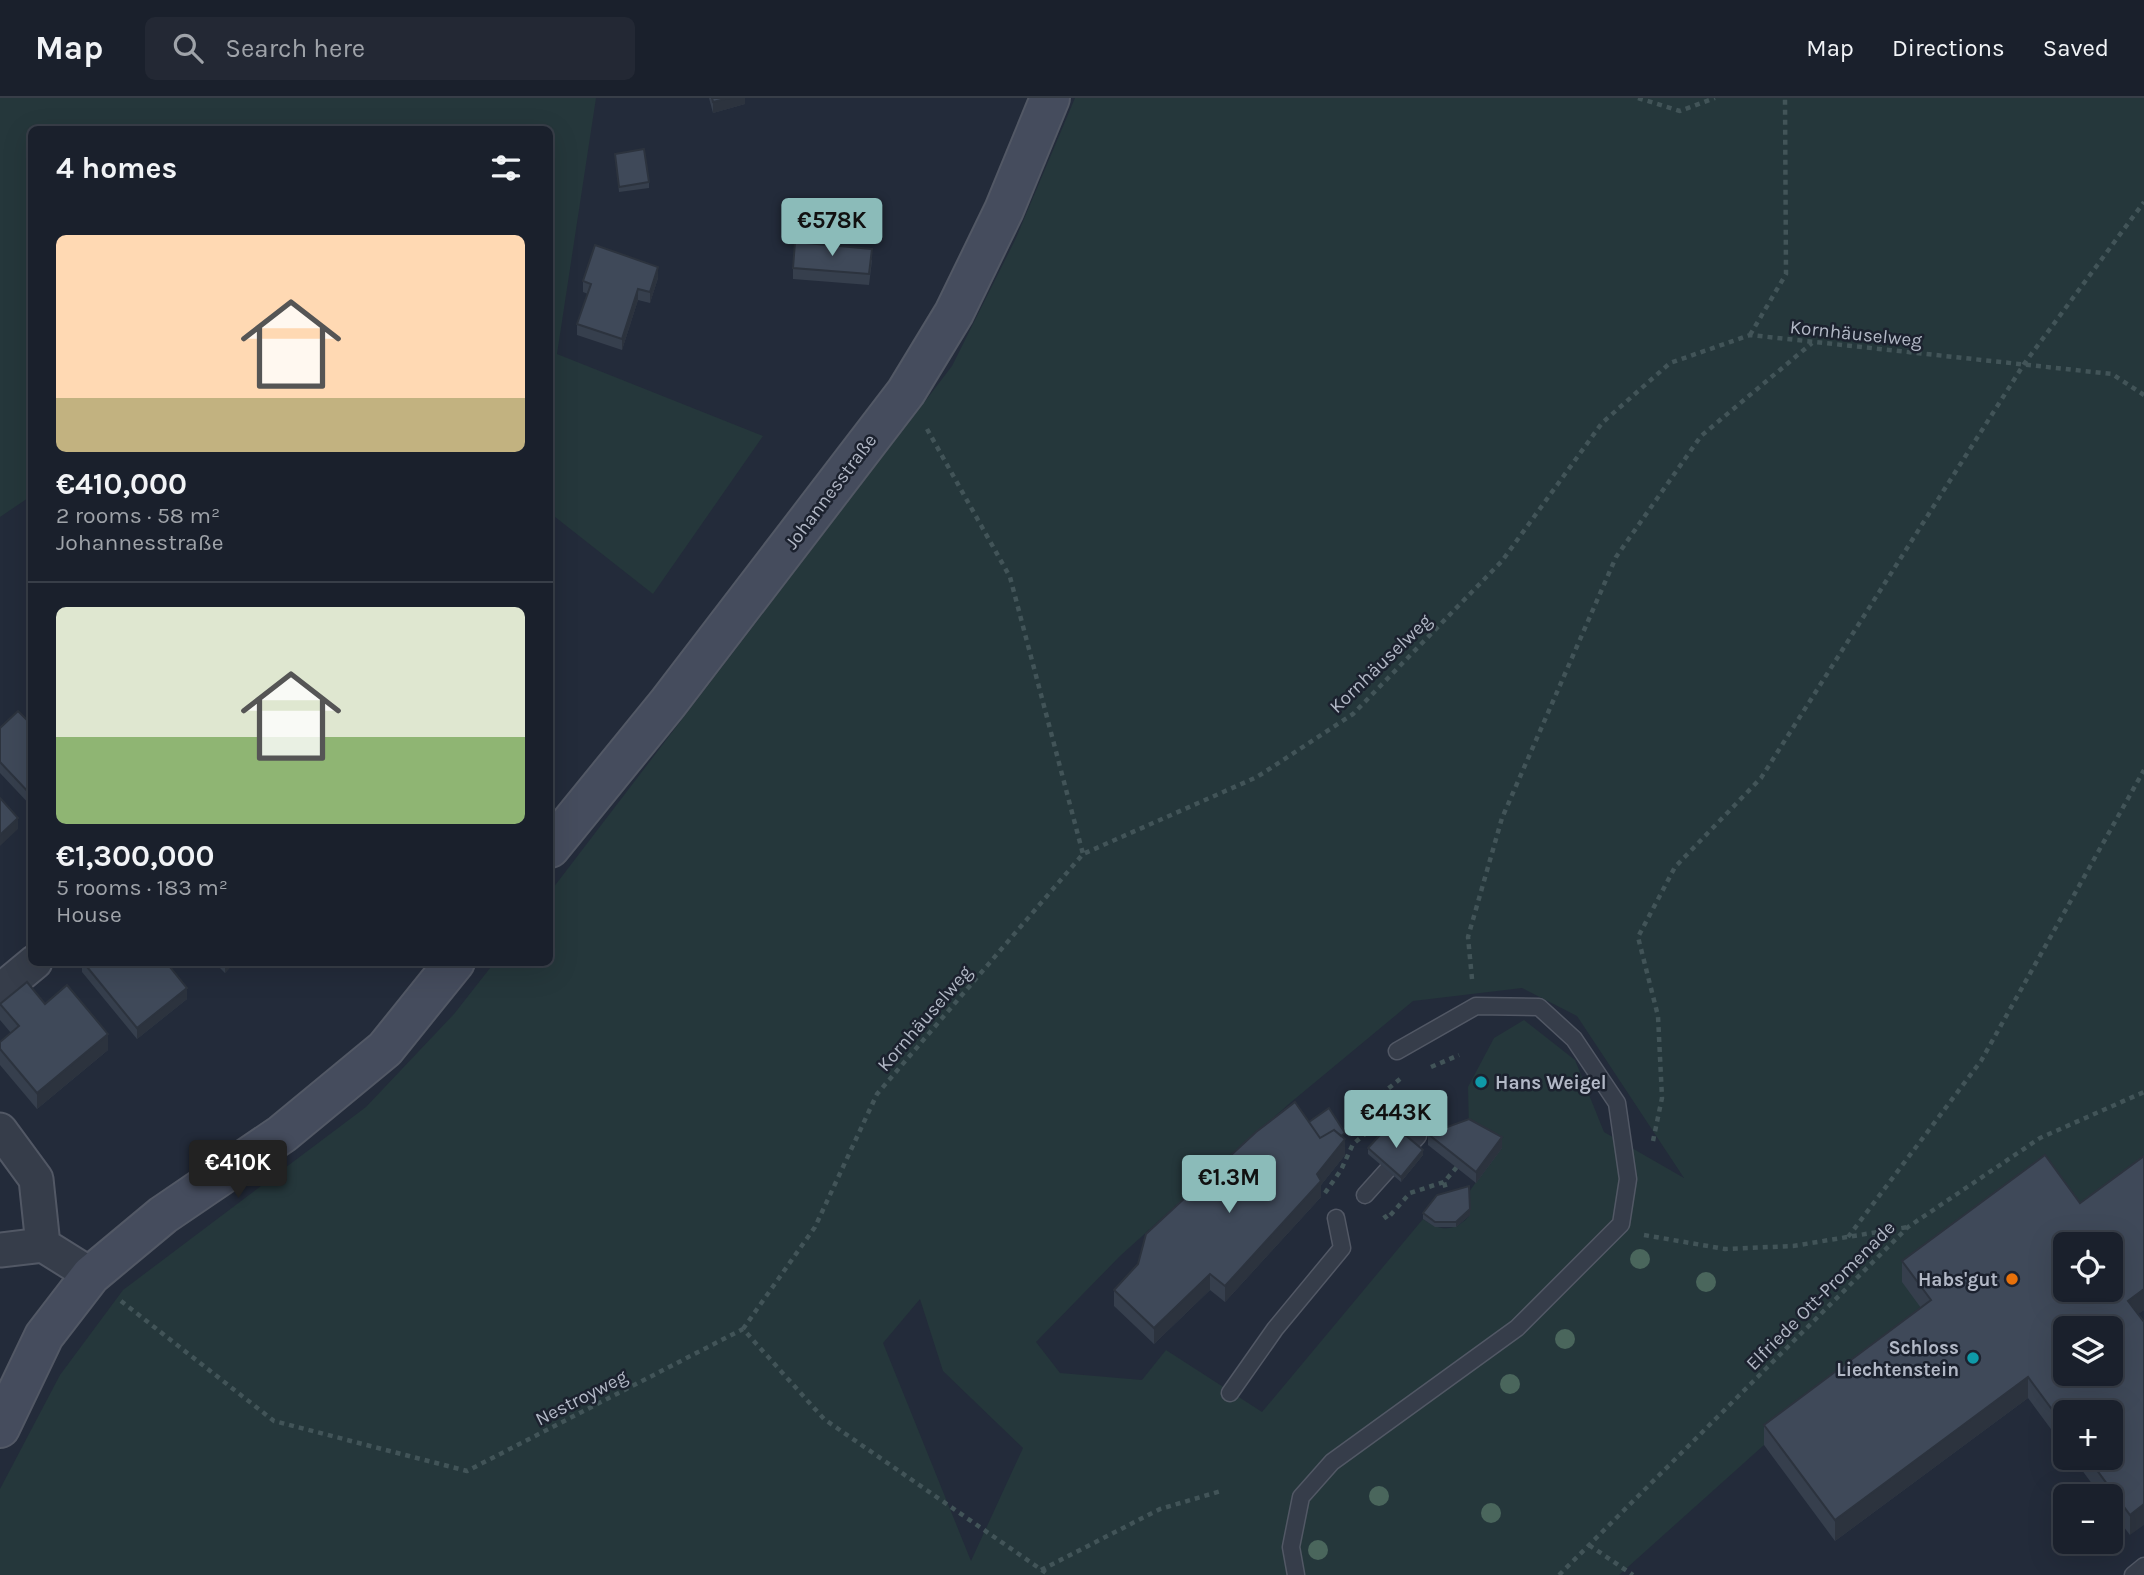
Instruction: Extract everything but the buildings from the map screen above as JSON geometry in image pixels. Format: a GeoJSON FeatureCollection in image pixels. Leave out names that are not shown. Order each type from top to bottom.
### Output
{"type":"FeatureCollection","features":[{"type":"Feature","properties":{"kind":"main road","name":"Johannesstraße"},"geometry":{"type":"LineString","coordinates":[[553,844],[668,703],[906,392],[954,313],[1004,210],[1050,98]]}},
{"type":"Feature","properties":{"kind":"main road"},"geometry":{"type":"LineString","coordinates":[[0,1428],[44,1336],[91,1275],[163,1215],[282,1134],[385,1049],[452,966]]}},
{"type":"Feature","properties":{"kind":"street"},"geometry":{"type":"LineString","coordinates":[[0,991],[30,966]]}},
{"type":"Feature","properties":{"kind":"street"},"geometry":{"type":"LineString","coordinates":[[0,1130],[36,1179],[43,1245]]}},
{"type":"Feature","properties":{"kind":"street"},"geometry":{"type":"LineString","coordinates":[[0,1251],[43,1245],[91,1275]]}},
{"type":"Feature","properties":{"kind":"lane"},"geometry":{"type":"LineString","coordinates":[[1296,1575],[1291,1547],[1301,1497],[1332,1462],[1517,1328],[1621,1224],[1628,1179],[1617,1103],[1574,1039],[1539,1007],[1476,1006],[1396,1051]]}},
{"type":"Feature","properties":{"kind":"lane"},"geometry":{"type":"LineString","coordinates":[[1365,1195],[1418,1136]]}},
{"type":"Feature","properties":{"kind":"lane"},"geometry":{"type":"LineString","coordinates":[[1230,1393],[1275,1329],[1342,1248],[1336,1218]]}},
{"type":"Feature","properties":{"kind":"lane"},"geometry":{"type":"LineString","coordinates":[[2133,1575],[2144,1566]]}},
{"type":"Feature","properties":{"kind":"path"},"geometry":{"type":"LineString","coordinates":[[1638,98],[1680,111],[1715,98]]}},
{"type":"Feature","properties":{"kind":"path"},"geometry":{"type":"LineString","coordinates":[[1750,335],[1786,274],[1786,98]]}},
{"type":"Feature","properties":{"kind":"path"},"geometry":{"type":"LineString","coordinates":[[1628,1179],[1651,1148],[1662,1098],[1658,1016],[1638,937],[1675,867],[1761,778],[2024,364],[2144,202]]}},
{"type":"Feature","properties":{"kind":"path","name":"Kornhäuselweg"},"geometry":{"type":"LineString","coordinates":[[743,1329],[815,1227],[877,1094],[1083,855],[1257,777],[1353,714],[1502,561],[1602,423],[1670,363],[1750,335],[2112,374],[2144,395]]}},
{"type":"Feature","properties":{"kind":"path"},"geometry":{"type":"LineString","coordinates":[[1476,1006],[1468,937],[1503,818],[1616,557],[1701,436],[1813,342]]}},
{"type":"Feature","properties":{"kind":"path"},"geometry":{"type":"LineString","coordinates":[[906,392],[1010,577],[1083,855]]}},
{"type":"Feature","properties":{"kind":"path"},"geometry":{"type":"LineString","coordinates":[[1848,1237],[1981,1060],[2144,770]]}},
{"type":"Feature","properties":{"kind":"path"},"geometry":{"type":"LineString","coordinates":[[1324,1195],[1342,1170],[1353,1144],[1371,1129],[1358,1113],[1394,1082]]}},
{"type":"Feature","properties":{"kind":"path","name":"Elfriede Ott-Promenade"},"geometry":{"type":"LineString","coordinates":[[1559,1575],[1908,1227],[2040,1138],[2144,1092]]}},
{"type":"Feature","properties":{"kind":"path"},"geometry":{"type":"LineString","coordinates":[[1448,1198],[1444,1182],[1457,1167]]}},
{"type":"Feature","properties":{"kind":"path"},"geometry":{"type":"LineString","coordinates":[[1621,1224],[1644,1235],[1725,1249],[1793,1246],[1908,1227]]}},
{"type":"Feature","properties":{"kind":"path","name":"Nestroyweg"},"geometry":{"type":"LineString","coordinates":[[91,1275],[274,1421],[467,1471],[743,1329]]}},
{"type":"Feature","properties":{"kind":"path"},"geometry":{"type":"LineString","coordinates":[[743,1329],[824,1419],[1049,1575]]}},
{"type":"Feature","properties":{"kind":"path"},"geometry":{"type":"LineString","coordinates":[[1040,1570],[1160,1509],[1221,1491]]}},
{"type":"Feature","properties":{"kind":"path"},"geometry":{"type":"LineString","coordinates":[[1589,1545],[1633,1575]]}},
{"type":"Feature","properties":{"kind":"shaded area"},"geometry":{"type":"Polygon","coordinates":[[[0,98],[596,98],[557,354],[763,436],[653,594],[553,515],[553,126],[28,126],[28,498],[0,517],[0,98]]]}},
{"type":"Feature","properties":{"kind":"shaded area"},"geometry":{"type":"Polygon","coordinates":[[[1075,98],[2144,98],[2144,1177],[2063,1232],[2053,1232],[2053,1239],[1931,1321],[1764,1445],[1619,1575],[0,1575],[0,1489],[60,1375],[123,1290],[366,1107],[454,1014],[492,966],[553,966],[553,888],[952,366],[1016,238],[1075,98]],[[1522,988],[1413,1001],[1290,1103],[1120,1256],[1036,1342],[1060,1373],[1142,1380],[1166,1350],[1262,1412],[1423,1219],[1436,1226],[1448,1228],[1459,1225],[1470,1215],[1469,1192],[1476,1182],[1469,1130],[1468,1087],[1494,1038],[1524,1020],[1575,1060],[1604,1132],[1684,1178],[1577,1016],[1522,988]],[[920,1299],[883,1343],[971,1561],[1023,1448],[943,1371],[920,1299]]]}},
{"type":"Feature","properties":{"kind":"place","name":"Hans Weigel"},"geometry":{"type":"Point","coordinates":[1481,1082]}},
{"type":"Feature","properties":{"kind":"place","name":"Habs'gut"},"geometry":{"type":"Point","coordinates":[2012,1279]}},
{"type":"Feature","properties":{"kind":"place","name":"Schloss Liechtenstein"},"geometry":{"type":"Point","coordinates":[1973,1358]}}]}
